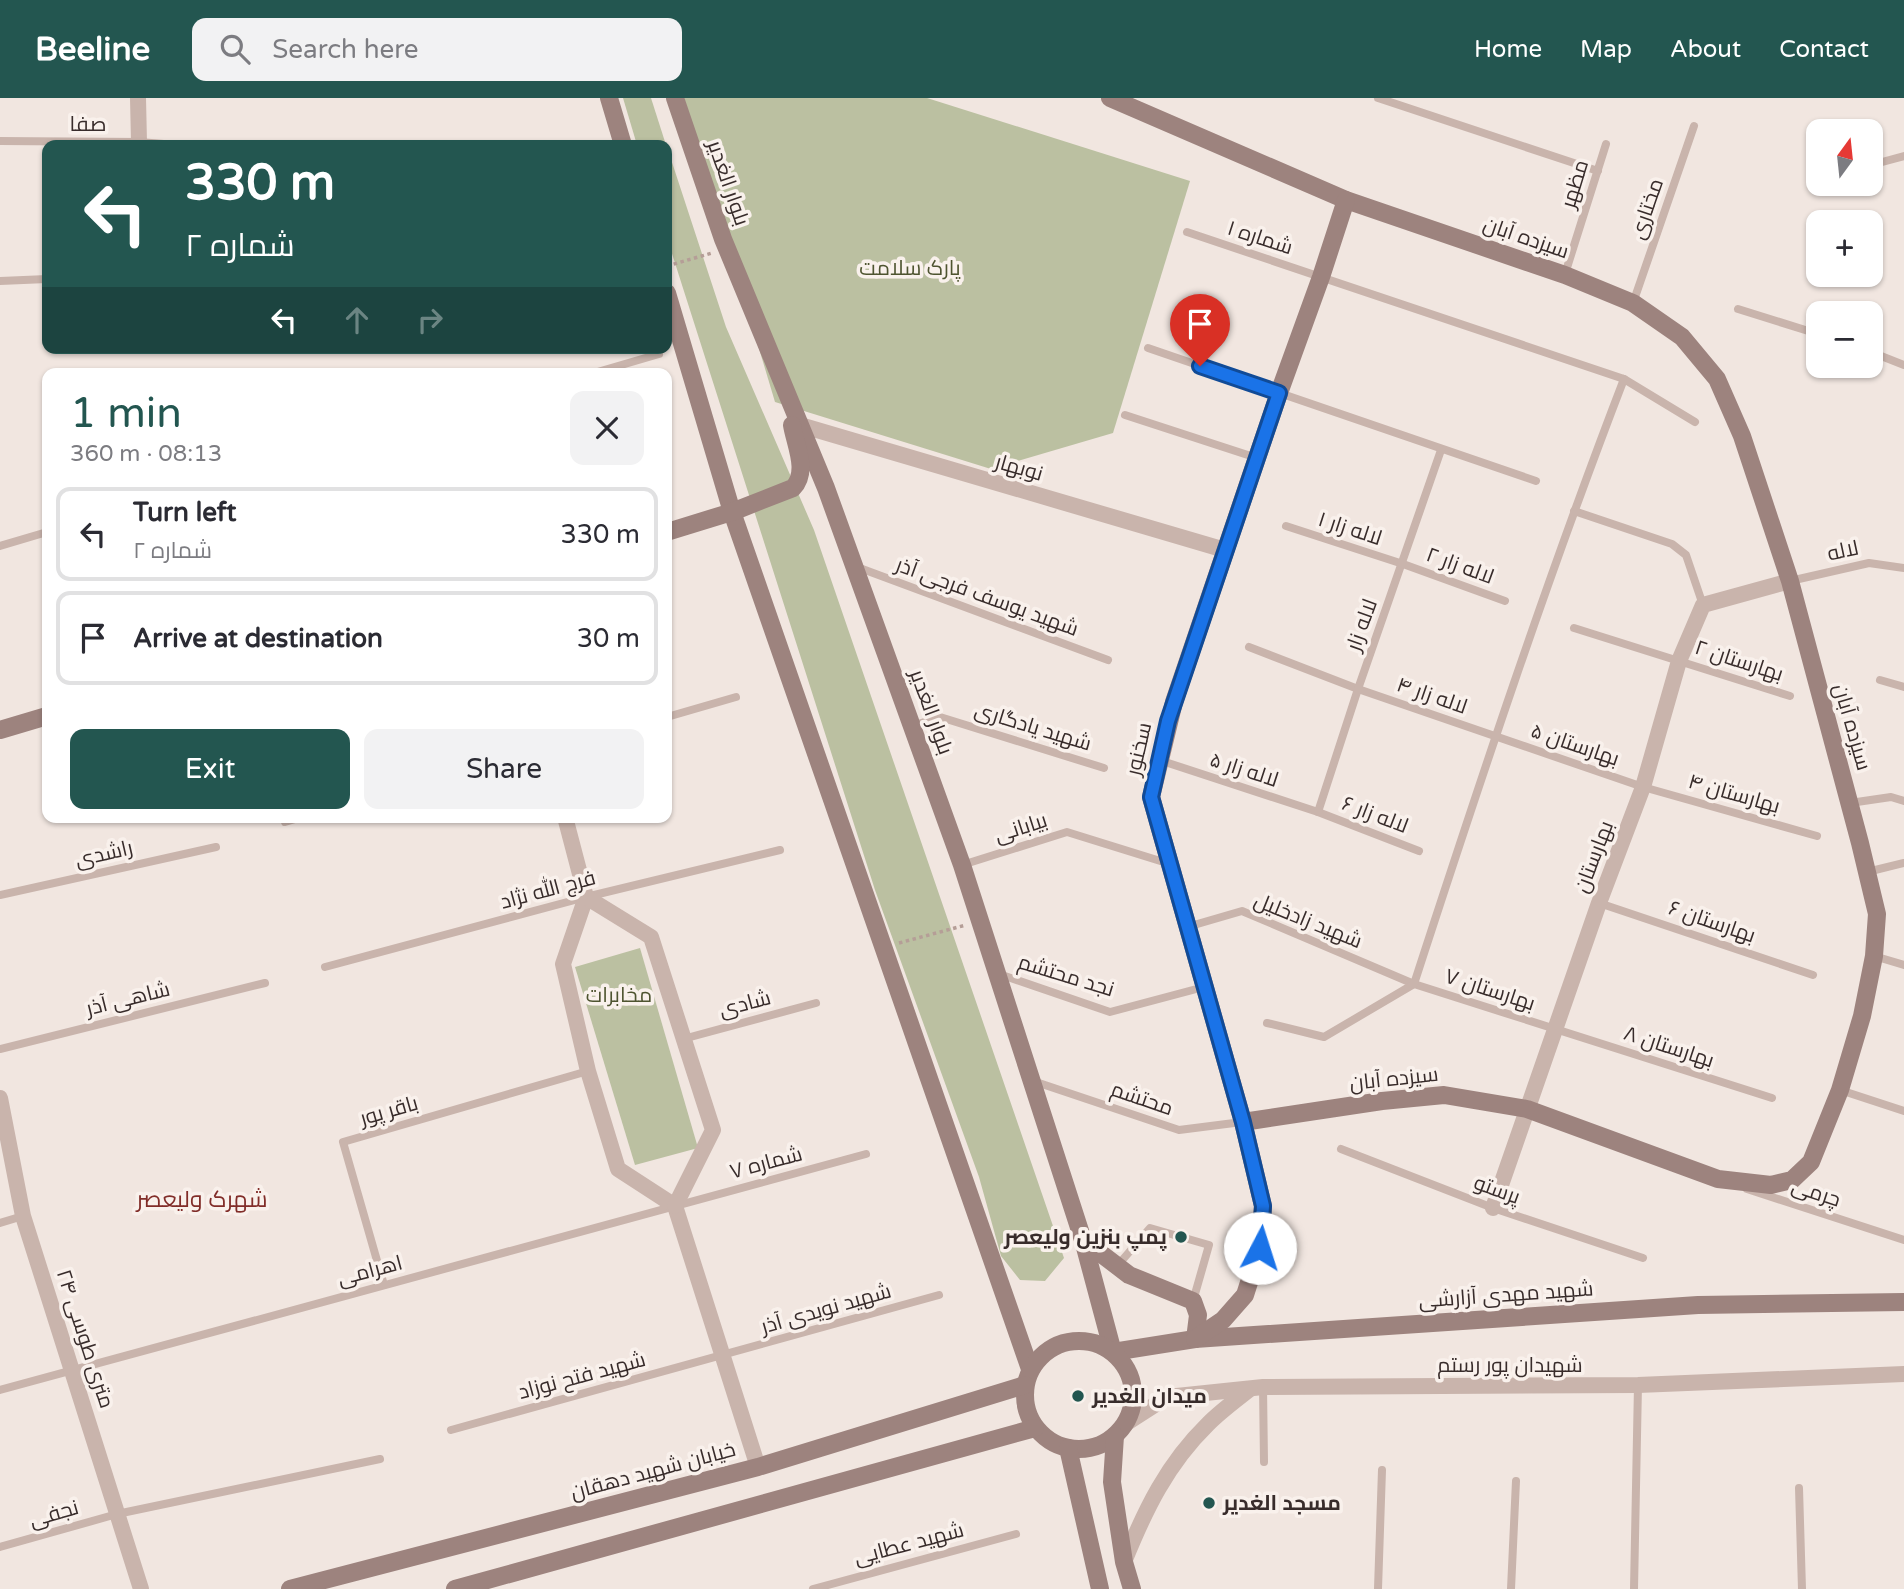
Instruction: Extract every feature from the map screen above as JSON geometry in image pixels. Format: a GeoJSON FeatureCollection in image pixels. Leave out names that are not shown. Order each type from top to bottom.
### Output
{"type":"FeatureCollection","features":[{"type":"Feature","properties":{"kind":"street"},"geometry":{"type":"LineString","coordinates":[[138,98],[138,140]]}},
{"type":"Feature","properties":{"kind":"street"},"geometry":{"type":"LineString","coordinates":[[609,98],[622,140]]}},
{"type":"Feature","properties":{"kind":"street","name":"بلوار الغدیر"},"geometry":{"type":"LineString","coordinates":[[675,98],[727,249],[855,566],[962,865],[1083,1240],[1113,1352]]}},
{"type":"Feature","properties":{"kind":"street","name":"سیزده آبان"},"geometry":{"type":"LineString","coordinates":[[1116,100],[1346,200],[1565,275],[1633,303],[1682,337],[1717,379],[1742,436],[1790,581],[1877,914],[1874,956],[1862,1016],[1840,1090],[1811,1162],[1792,1180],[1771,1185],[1718,1179],[1527,1109],[1444,1095],[1382,1101],[1243,1122]]}},
{"type":"Feature","properties":{"kind":"street","name":"سخنور"},"geometry":{"type":"LineString","coordinates":[[1195,1339],[1223,1320],[1245,1295],[1260,1248],[1263,1206],[1243,1122],[1151,797],[1171,711],[1346,200]]}},
{"type":"Feature","properties":{"kind":"street"},"geometry":{"type":"LineString","coordinates":[[672,310],[732,512],[884,947],[1027,1377],[1026,1407],[1035,1428],[1052,1442],[1068,1448],[1093,1447],[1120,1430]]}},
{"type":"Feature","properties":{"kind":"street"},"geometry":{"type":"LineString","coordinates":[[672,530],[790,490],[799,481],[800,465],[787,397]]}},
{"type":"Feature","properties":{"kind":"street","name":"نوبهار"},"geometry":{"type":"LineString","coordinates":[[800,425],[1225,550]]}},
{"type":"Feature","properties":{"kind":"street"},"geometry":{"type":"LineString","coordinates":[[1703,606],[1790,581]]}},
{"type":"Feature","properties":{"kind":"street","name":"بهارستان"},"geometry":{"type":"LineString","coordinates":[[1493,1208],[1598,903],[1643,787],[1679,661],[1703,606]]}},
{"type":"Feature","properties":{"kind":"street"},"geometry":{"type":"LineString","coordinates":[[0,730],[42,717]]}},
{"type":"Feature","properties":{"kind":"street"},"geometry":{"type":"LineString","coordinates":[[567,823],[586,897],[563,964],[588,1071],[618,1169],[675,1206],[758,1467]]}},
{"type":"Feature","properties":{"kind":"street"},"geometry":{"type":"LineString","coordinates":[[586,897],[652,937],[713,1130],[675,1206]]}},
{"type":"Feature","properties":{"kind":"street","name":"۲۴ متری طوسی"},"geometry":{"type":"LineString","coordinates":[[0,1098],[23,1216],[74,1370],[141,1589]]}},
{"type":"Feature","properties":{"kind":"street"},"geometry":{"type":"LineString","coordinates":[[1083,1240],[1129,1275],[1193,1301],[1198,1315],[1195,1339]]}},
{"type":"Feature","properties":{"kind":"street","name":"شهید مهدی آزارشی"},"geometry":{"type":"LineString","coordinates":[[1113,1352],[1195,1339],[1698,1305],[1904,1302]]}},
{"type":"Feature","properties":{"kind":"street"},"geometry":{"type":"LineString","coordinates":[[1027,1377],[1040,1356],[1052,1346],[1084,1340],[1113,1352],[1130,1375],[1133,1400],[1120,1430],[1112,1482],[1124,1562],[1132,1589]]}},
{"type":"Feature","properties":{"kind":"street","name":"شهیدان پور رستم"},"geometry":{"type":"LineString","coordinates":[[1120,1430],[1167,1397],[1256,1388],[1638,1385],[1904,1374]]}},
{"type":"Feature","properties":{"kind":"street","name":"خیابان شهید دهقان"},"geometry":{"type":"LineString","coordinates":[[290,1589],[758,1467],[1027,1377]]}},
{"type":"Feature","properties":{"kind":"street"},"geometry":{"type":"LineString","coordinates":[[1124,1562],[1144,1511],[1173,1465],[1208,1424],[1256,1388]]}},
{"type":"Feature","properties":{"kind":"street"},"geometry":{"type":"LineString","coordinates":[[455,1589],[1035,1428]]}},
{"type":"Feature","properties":{"kind":"street"},"geometry":{"type":"LineString","coordinates":[[1068,1448],[1100,1589]]}},
{"type":"Feature","properties":{"kind":"lane"},"geometry":{"type":"LineString","coordinates":[[1378,98],[1598,171]]}},
{"type":"Feature","properties":{"kind":"lane","name":"مختاری"},"geometry":{"type":"LineString","coordinates":[[1633,303],[1694,126]]}},
{"type":"Feature","properties":{"kind":"lane","name":"صفا"},"geometry":{"type":"LineString","coordinates":[[0,141],[42,141]]}},
{"type":"Feature","properties":{"kind":"lane","name":"مظهر"},"geometry":{"type":"LineString","coordinates":[[1565,275],[1606,144]]}},
{"type":"Feature","properties":{"kind":"lane"},"geometry":{"type":"LineString","coordinates":[[1883,162],[1904,156]]}},
{"type":"Feature","properties":{"kind":"lane","name":"شماره ۱"},"geometry":{"type":"LineString","coordinates":[[1187,232],[1624,379],[1695,422]]}},
{"type":"Feature","properties":{"kind":"lane"},"geometry":{"type":"LineString","coordinates":[[0,281],[42,279]]}},
{"type":"Feature","properties":{"kind":"lane"},"geometry":{"type":"LineString","coordinates":[[1738,309],[1806,330]]}},
{"type":"Feature","properties":{"kind":"lane"},"geometry":{"type":"LineString","coordinates":[[1148,348],[1536,481]]}},
{"type":"Feature","properties":{"kind":"lane"},"geometry":{"type":"LineString","coordinates":[[611,368],[659,354]]}},
{"type":"Feature","properties":{"kind":"lane"},"geometry":{"type":"LineString","coordinates":[[1883,357],[1904,365]]}},
{"type":"Feature","properties":{"kind":"lane"},"geometry":{"type":"LineString","coordinates":[[1267,1023],[1324,1037],[1414,984],[1495,736],[1574,510],[1624,379]]}},
{"type":"Feature","properties":{"kind":"lane"},"geometry":{"type":"LineString","coordinates":[[1125,415],[1257,458]]}},
{"type":"Feature","properties":{"kind":"lane","name":"لاله زار"},"geometry":{"type":"LineString","coordinates":[[1318,812],[1441,450]]}},
{"type":"Feature","properties":{"kind":"lane"},"geometry":{"type":"LineString","coordinates":[[1574,510],[1672,544],[1686,555],[1703,606]]}},
{"type":"Feature","properties":{"kind":"lane","name":"لاله زار ۱"},"geometry":{"type":"LineString","coordinates":[[1286,526],[1403,564]]}},
{"type":"Feature","properties":{"kind":"lane"},"geometry":{"type":"LineString","coordinates":[[0,546],[42,533]]}},
{"type":"Feature","properties":{"kind":"lane","name":"لاله"},"geometry":{"type":"LineString","coordinates":[[1790,581],[1868,562],[1904,568]]}},
{"type":"Feature","properties":{"kind":"lane","name":"لاله زار ۲"},"geometry":{"type":"LineString","coordinates":[[1403,564],[1505,601]]}},
{"type":"Feature","properties":{"kind":"lane","name":"شهید یوسف فرجی آذر"},"geometry":{"type":"LineString","coordinates":[[855,566],[1108,660]]}},
{"type":"Feature","properties":{"kind":"lane","name":"بهارستان ۲"},"geometry":{"type":"LineString","coordinates":[[1574,628],[1790,696]]}},
{"type":"Feature","properties":{"kind":"lane","name":"لاله زار ۴"},"geometry":{"type":"LineString","coordinates":[[1249,647],[1358,689],[1495,736]]}},
{"type":"Feature","properties":{"kind":"lane"},"geometry":{"type":"LineString","coordinates":[[1880,680],[1904,687]]}},
{"type":"Feature","properties":{"kind":"lane"},"geometry":{"type":"LineString","coordinates":[[672,716],[736,697]]}},
{"type":"Feature","properties":{"kind":"lane","name":"شهید یادگاری"},"geometry":{"type":"LineString","coordinates":[[912,726],[940,717],[1104,768]]}},
{"type":"Feature","properties":{"kind":"lane","name":"بهارستان ۵"},"geometry":{"type":"LineString","coordinates":[[1495,736],[1643,787]]}},
{"type":"Feature","properties":{"kind":"lane","name":"لاله زار ۵"},"geometry":{"type":"LineString","coordinates":[[1159,760],[1318,812]]}},
{"type":"Feature","properties":{"kind":"lane","name":"بهارستان ۴"},"geometry":{"type":"LineString","coordinates":[[1643,787],[1817,836]]}},
{"type":"Feature","properties":{"kind":"lane"},"geometry":{"type":"LineString","coordinates":[[1850,803],[1891,797],[1904,801]]}},
{"type":"Feature","properties":{"kind":"lane","name":"لاله زار ۶"},"geometry":{"type":"LineString","coordinates":[[1318,812],[1419,850]]}},
{"type":"Feature","properties":{"kind":"lane","name":"بیابانی"},"geometry":{"type":"LineString","coordinates":[[962,865],[1067,832],[1170,864]]}},
{"type":"Feature","properties":{"kind":"lane","name":"راشدی"},"geometry":{"type":"LineString","coordinates":[[0,895],[216,847]]}},
{"type":"Feature","properties":{"kind":"lane","name":"فرج الله نژاد"},"geometry":{"type":"LineString","coordinates":[[325,967],[586,897],[780,850]]}},
{"type":"Feature","properties":{"kind":"lane"},"geometry":{"type":"LineString","coordinates":[[1867,872],[1904,863]]}},
{"type":"Feature","properties":{"kind":"lane","name":"بهارستان ۶"},"geometry":{"type":"LineString","coordinates":[[1598,903],[1813,975]]}},
{"type":"Feature","properties":{"kind":"lane","name":"شهید زادخلیل"},"geometry":{"type":"LineString","coordinates":[[1187,927],[1242,911],[1414,984]]}},
{"type":"Feature","properties":{"kind":"lane"},"geometry":{"type":"LineString","coordinates":[[1874,956],[1904,965]]}},
{"type":"Feature","properties":{"kind":"lane","name":"نجد محتشم"},"geometry":{"type":"LineString","coordinates":[[999,974],[1110,1012],[1204,987]]}},
{"type":"Feature","properties":{"kind":"lane","name":"شاهی آذر"},"geometry":{"type":"LineString","coordinates":[[0,1049],[265,983]]}},
{"type":"Feature","properties":{"kind":"lane","name":"بهارستان ۷"},"geometry":{"type":"LineString","coordinates":[[1414,984],[1556,1029]]}},
{"type":"Feature","properties":{"kind":"lane","name":"شادی"},"geometry":{"type":"LineString","coordinates":[[683,1039],[816,1003]]}},
{"type":"Feature","properties":{"kind":"lane","name":"بهارستان ۸"},"geometry":{"type":"LineString","coordinates":[[1556,1029],[1772,1098]]}},
{"type":"Feature","properties":{"kind":"lane","name":"باقر پور"},"geometry":{"type":"LineString","coordinates":[[384,1285],[343,1142],[588,1071]]}},
{"type":"Feature","properties":{"kind":"lane","name":"محتشم"},"geometry":{"type":"LineString","coordinates":[[1033,1081],[1179,1130],[1243,1122]]}},
{"type":"Feature","properties":{"kind":"lane"},"geometry":{"type":"LineString","coordinates":[[1840,1090],[1904,1111]]}},
{"type":"Feature","properties":{"kind":"lane","name":"پرستو"},"geometry":{"type":"LineString","coordinates":[[1341,1149],[1493,1208],[1643,1258]]}},
{"type":"Feature","properties":{"kind":"lane","name":"شماره ۷"},"geometry":{"type":"LineString","coordinates":[[675,1206],[866,1154]]}},
{"type":"Feature","properties":{"kind":"lane","name":"چرمی"},"geometry":{"type":"LineString","coordinates":[[1718,1179],[1904,1240]]}},
{"type":"Feature","properties":{"kind":"lane","name":"اهرامی"},"geometry":{"type":"LineString","coordinates":[[0,1390],[675,1206]]}},
{"type":"Feature","properties":{"kind":"lane"},"geometry":{"type":"LineString","coordinates":[[0,1223],[23,1216]]}},
{"type":"Feature","properties":{"kind":"lane"},"geometry":{"type":"LineString","coordinates":[[1116,1267],[1150,1228],[1209,1245],[1193,1301]]}},
{"type":"Feature","properties":{"kind":"lane","name":"شهید نویدی آذر"},"geometry":{"type":"LineString","coordinates":[[723,1356],[939,1295]]}},
{"type":"Feature","properties":{"kind":"lane","name":"شهید فتح نوزاد"},"geometry":{"type":"LineString","coordinates":[[451,1430],[723,1356]]}},
{"type":"Feature","properties":{"kind":"lane"},"geometry":{"type":"LineString","coordinates":[[1634,1589],[1638,1385]]}},
{"type":"Feature","properties":{"kind":"lane"},"geometry":{"type":"LineString","coordinates":[[1256,1388],[1264,1462]]}},
{"type":"Feature","properties":{"kind":"lane","name":"نجفی"},"geometry":{"type":"LineString","coordinates":[[0,1547],[117,1514],[380,1459]]}},
{"type":"Feature","properties":{"kind":"lane"},"geometry":{"type":"LineString","coordinates":[[1378,1589],[1382,1470]]}},
{"type":"Feature","properties":{"kind":"lane"},"geometry":{"type":"LineString","coordinates":[[1511,1589],[1516,1481]]}},
{"type":"Feature","properties":{"kind":"lane"},"geometry":{"type":"LineString","coordinates":[[1798,1488],[1802,1589]]}},
{"type":"Feature","properties":{"kind":"lane","name":"شهید عطایی"},"geometry":{"type":"LineString","coordinates":[[813,1589],[1016,1534]]}},
{"type":"Feature","properties":{"kind":"path"},"geometry":{"type":"LineString","coordinates":[[672,265],[727,249]]}},
{"type":"Feature","properties":{"kind":"path"},"geometry":{"type":"LineString","coordinates":[[884,947],[981,921]]}},
{"type":"Feature","properties":{"kind":"green space"},"geometry":{"type":"Polygon","coordinates":[[[623,98],[651,98],[664,140],[636,140],[623,98]]]}},
{"type":"Feature","properties":{"kind":"green space","name":"پارک سلامت"},"geometry":{"type":"Polygon","coordinates":[[[684,98],[927,98],[1190,181],[1113,433],[991,469],[775,402],[684,98]]]}},
{"type":"Feature","properties":{"kind":"green space"},"geometry":{"type":"Polygon","coordinates":[[[672,162],[726,327],[814,530],[1064,1258],[1045,1281],[1020,1280],[1001,1256],[979,1177],[875,890],[672,254],[672,162]]]}},
{"type":"Feature","properties":{"kind":"green space","name":"مخابرات"},"geometry":{"type":"Polygon","coordinates":[[[640,948],[698,1148],[635,1165],[575,967],[640,948]]]}},
{"type":"Feature","properties":{"kind":"place","name":"پمپ بنزین ولیعصر"},"geometry":{"type":"Point","coordinates":[1181,1237]}},
{"type":"Feature","properties":{"kind":"place","name":"میدان الغدیر"},"geometry":{"type":"Point","coordinates":[1078,1396]}},
{"type":"Feature","properties":{"kind":"place","name":"مسجد الغدیر"},"geometry":{"type":"Point","coordinates":[1209,1503]}},
{"type":"Feature","properties":{"kind":"district","name":"شهرک ولیعصر"},"geometry":{"type":"Point","coordinates":[202,1200]}},
{"type":"Feature","properties":{"kind":"route"},"geometry":{"type":"LineString","coordinates":[[1200,366],[1279,393],[1168,721],[1151,797],[1243,1122],[1263,1206],[1260,1248]]}}]}
